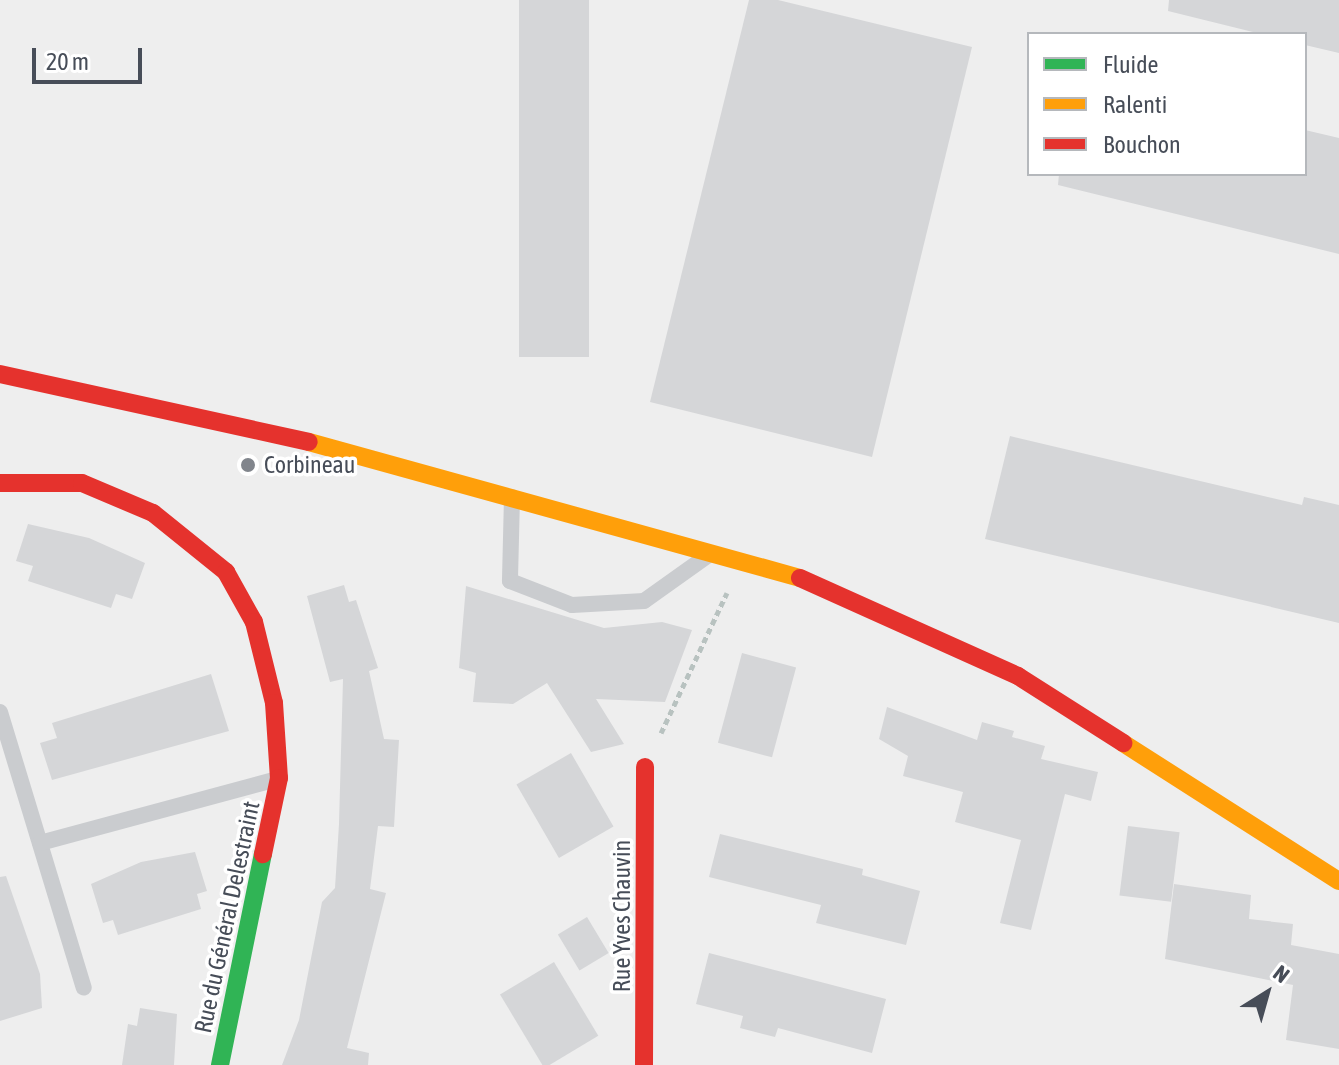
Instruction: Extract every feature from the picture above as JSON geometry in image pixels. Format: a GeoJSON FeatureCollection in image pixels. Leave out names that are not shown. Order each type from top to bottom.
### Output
{"type":"FeatureCollection","features":[{"type":"Feature","properties":{"kind":"main road"},"geometry":{"type":"LineString","coordinates":[[0,357],[105,391],[512,491],[745,556],[1006,669],[1339,881]]}},
{"type":"Feature","properties":{"kind":"main road"},"geometry":{"type":"LineString","coordinates":[[0,374],[105,391]]}},
{"type":"Feature","properties":{"kind":"main road","name":"Rue du Général Delestraint"},"geometry":{"type":"LineString","coordinates":[[0,483],[59,479],[106,490],[175,526],[226,572],[260,641],[277,721],[279,778],[220,1065]]}},
{"type":"Feature","properties":{"kind":"main road","name":"Rue Yves Chauvin"},"geometry":{"type":"LineString","coordinates":[[644,1063],[645,767]]}},
{"type":"Feature","properties":{"kind":"lane"},"geometry":{"type":"LineString","coordinates":[[512,491],[510,581],[572,605],[644,601],[719,548]]}},
{"type":"Feature","properties":{"kind":"lane"},"geometry":{"type":"LineString","coordinates":[[0,712],[84,988]]}},
{"type":"Feature","properties":{"kind":"lane","name":"Rue du Général Delestraint"},"geometry":{"type":"LineString","coordinates":[[40,843],[279,778]]}},
{"type":"Feature","properties":{"kind":"path"},"geometry":{"type":"LineString","coordinates":[[645,767],[745,556]]}},
{"type":"Feature","properties":{"kind":"building"},"geometry":{"type":"Polygon","coordinates":[[[519,0],[589,0],[589,357],[519,357],[519,0]]]}},
{"type":"Feature","properties":{"kind":"building"},"geometry":{"type":"Polygon","coordinates":[[[749,0],[778,0],[972,47],[872,457],[650,402],[749,0]]]}},
{"type":"Feature","properties":{"kind":"building"},"geometry":{"type":"Polygon","coordinates":[[[1169,0],[1339,0],[1339,53],[1307,45],[1307,32],[1253,32],[1168,11],[1169,0]]]}},
{"type":"Feature","properties":{"kind":"building"},"geometry":{"type":"Polygon","coordinates":[[[1307,130],[1339,138],[1339,254],[1058,185],[1059,176],[1307,176],[1307,130]]]}},
{"type":"Feature","properties":{"kind":"building"},"geometry":{"type":"Polygon","coordinates":[[[1010,436],[1302,505],[1304,497],[1339,505],[1339,623],[985,539],[1010,436]]]}},
{"type":"Feature","properties":{"kind":"building"},"geometry":{"type":"Polygon","coordinates":[[[28,524],[89,538],[145,563],[132,599],[116,594],[111,608],[28,581],[33,566],[16,561],[28,524]]]}},
{"type":"Feature","properties":{"kind":"building"},"geometry":{"type":"Polygon","coordinates":[[[344,585],[349,602],[356,600],[378,668],[369,671],[384,739],[399,740],[394,827],[378,826],[370,889],[386,893],[347,1048],[369,1053],[368,1065],[282,1065],[299,1020],[322,902],[335,888],[339,824],[343,679],[330,682],[307,596],[344,585]]]}},
{"type":"Feature","properties":{"kind":"building"},"geometry":{"type":"Polygon","coordinates":[[[466,586],[604,628],[662,622],[692,630],[665,702],[596,699],[624,744],[591,752],[547,683],[513,704],[473,702],[476,673],[459,668],[466,586]]]}},
{"type":"Feature","properties":{"kind":"building"},"geometry":{"type":"Polygon","coordinates":[[[742,653],[796,667],[772,757],[718,743],[742,653]]]}},
{"type":"Feature","properties":{"kind":"building"},"geometry":{"type":"Polygon","coordinates":[[[211,674],[229,731],[52,780],[40,743],[57,738],[52,723],[211,674]]]}},
{"type":"Feature","properties":{"kind":"building"},"geometry":{"type":"Polygon","coordinates":[[[887,707],[977,740],[982,722],[1014,731],[1012,737],[1045,746],[1041,759],[1098,772],[1091,801],[1065,794],[1031,930],[1000,923],[1021,840],[955,822],[963,792],[903,776],[908,756],[879,739],[887,707]]]}},
{"type":"Feature","properties":{"kind":"building"},"geometry":{"type":"Polygon","coordinates":[[[571,753],[614,827],[559,858],[516,784],[571,753]]]}},
{"type":"Feature","properties":{"kind":"building"},"geometry":{"type":"Polygon","coordinates":[[[1128,826],[1180,832],[1171,902],[1119,895],[1128,826]]]}},
{"type":"Feature","properties":{"kind":"building"},"geometry":{"type":"Polygon","coordinates":[[[720,834],[863,869],[862,875],[920,891],[906,945],[816,923],[821,905],[709,877],[720,834]]]}},
{"type":"Feature","properties":{"kind":"building"},"geometry":{"type":"Polygon","coordinates":[[[195,852],[207,891],[197,894],[201,909],[118,935],[113,920],[103,923],[91,884],[141,862],[195,852]]]}},
{"type":"Feature","properties":{"kind":"building"},"geometry":{"type":"Polygon","coordinates":[[[6,876],[40,974],[42,1008],[0,1021],[0,877],[6,876]]]}},
{"type":"Feature","properties":{"kind":"building"},"geometry":{"type":"Polygon","coordinates":[[[1174,884],[1251,895],[1249,919],[1293,924],[1291,945],[1339,954],[1339,1049],[1286,1040],[1293,985],[1165,959],[1174,884]]]}},
{"type":"Feature","properties":{"kind":"building"},"geometry":{"type":"Polygon","coordinates":[[[587,917],[609,953],[579,971],[558,935],[587,917]]]}},
{"type":"Feature","properties":{"kind":"building"},"geometry":{"type":"Polygon","coordinates":[[[709,953],[886,999],[872,1053],[778,1028],[775,1037],[740,1028],[743,1016],[696,1004],[709,953]]]}},
{"type":"Feature","properties":{"kind":"building"},"geometry":{"type":"Polygon","coordinates":[[[554,962],[598,1036],[550,1065],[542,1065],[500,994],[554,962]]]}},
{"type":"Feature","properties":{"kind":"building"},"geometry":{"type":"Polygon","coordinates":[[[140,1008],[177,1014],[174,1065],[122,1065],[128,1024],[137,1026],[140,1008]]]}},
{"type":"Feature","properties":{"kind":"traffic: fast"},"geometry":{"type":"LineString","coordinates":[[220,1065],[263,854]]}},
{"type":"Feature","properties":{"kind":"traffic: slow"},"geometry":{"type":"LineString","coordinates":[[309,442],[800,578]]}},
{"type":"Feature","properties":{"kind":"traffic: slow"},"geometry":{"type":"LineString","coordinates":[[1123,743],[1339,881]]}},
{"type":"Feature","properties":{"kind":"traffic: jam"},"geometry":{"type":"LineString","coordinates":[[0,374],[309,442]]}},
{"type":"Feature","properties":{"kind":"traffic: jam"},"geometry":{"type":"LineString","coordinates":[[0,483],[82,483],[153,513],[226,572],[254,622],[274,703],[279,778],[263,854]]}},
{"type":"Feature","properties":{"kind":"traffic: jam"},"geometry":{"type":"LineString","coordinates":[[800,578],[1018,676],[1123,743]]}},
{"type":"Feature","properties":{"kind":"traffic: jam"},"geometry":{"type":"LineString","coordinates":[[644,1065],[645,767]]}},
{"type":"Feature","properties":{"kind":"place","name":"Corbineau"},"geometry":{"type":"Point","coordinates":[248,465]}}]}
